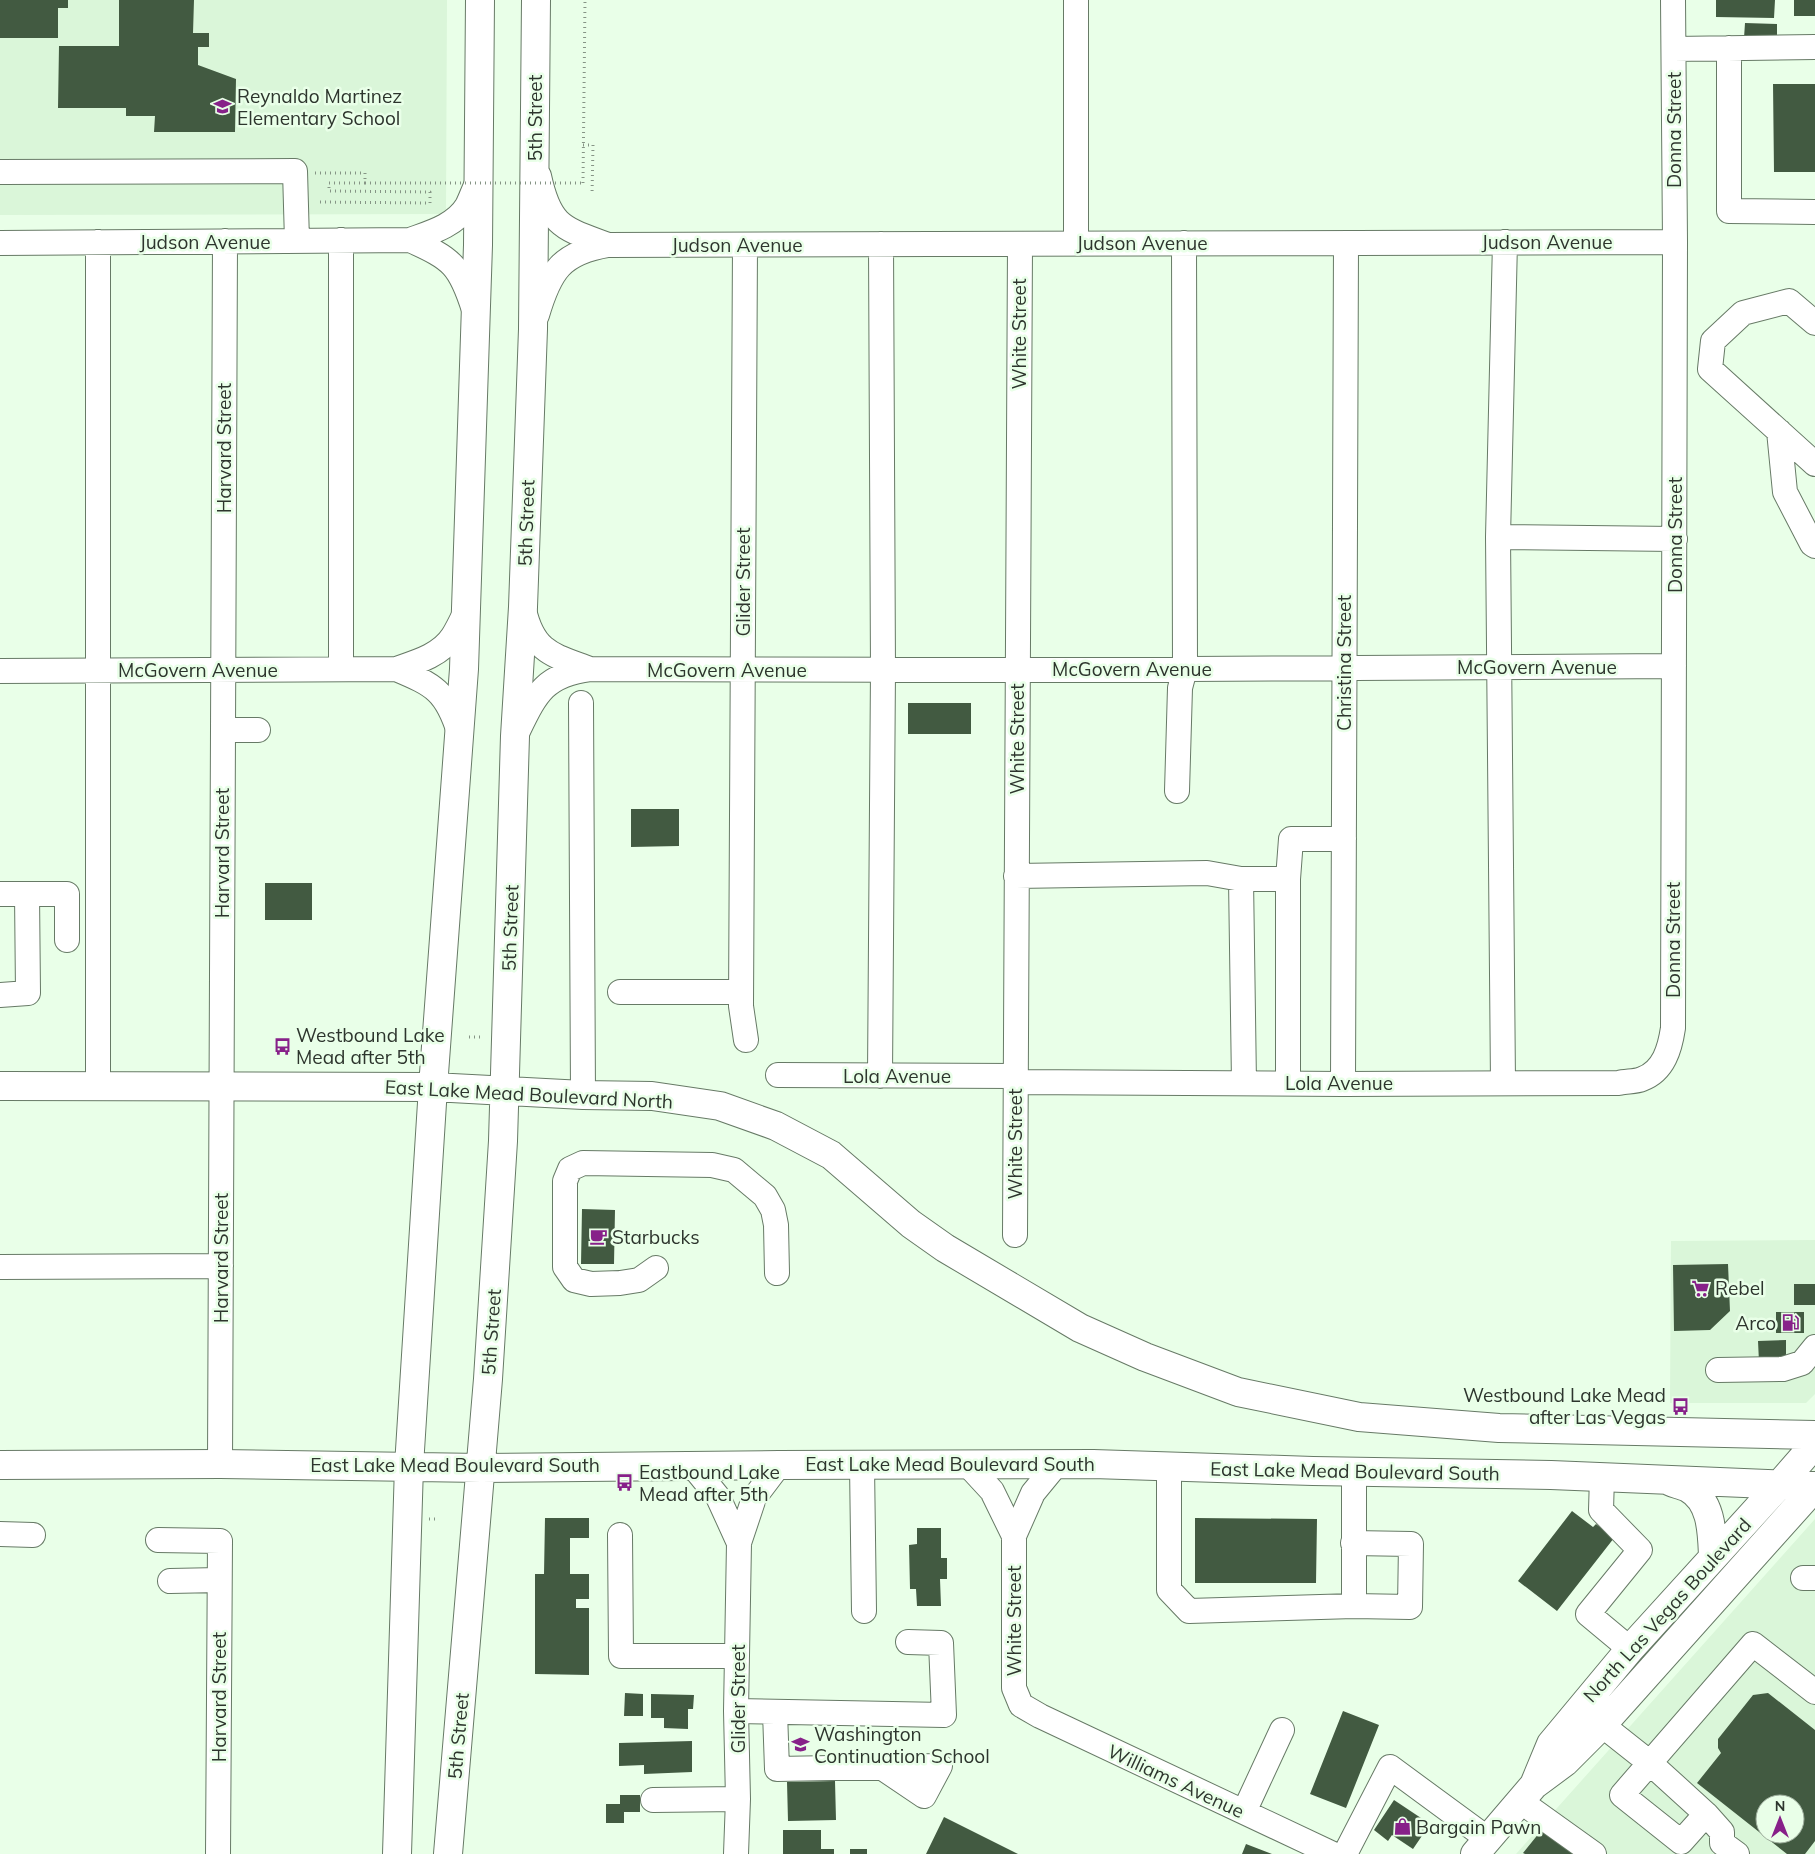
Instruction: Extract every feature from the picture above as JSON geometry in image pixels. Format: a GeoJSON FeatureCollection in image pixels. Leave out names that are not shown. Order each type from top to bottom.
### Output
{"type":"FeatureCollection","features":[{"type":"Feature","properties":{"kind":"main road"},"geometry":{"type":"LineString","coordinates":[[397,1854],[409,1466],[466,611],[476,314],[480,0]]}},
{"type":"Feature","properties":{"kind":"main road","name":"5th Street"},"geometry":{"type":"LineString","coordinates":[[448,1854],[490,1359],[504,1092],[515,736],[518,671],[524,607],[533,329],[536,0]]}},
{"type":"Feature","properties":{"kind":"main road","name":"East Lake Mead Boulevard North"},"geometry":{"type":"LineString","coordinates":[[0,1086],[433,1087],[504,1092],[652,1096],[720,1106],[776,1126],[831,1155],[911,1224],[945,1248],[1080,1328],[1145,1357],[1238,1392],[1359,1417],[1469,1426],[1563,1430],[1815,1435]]}},
{"type":"Feature","properties":{"kind":"main road","name":"North Las Vegas Boulevard"},"geometry":{"type":"LineString","coordinates":[[1527,1793],[1550,1744],[1630,1649],[1815,1444]]}},
{"type":"Feature","properties":{"kind":"main road"},"geometry":{"type":"LineString","coordinates":[[0,1480],[29,1464]]}},
{"type":"Feature","properties":{"kind":"main road","name":"East Lake Mead Boulevard South"},"geometry":{"type":"LineString","coordinates":[[0,1465],[220,1464],[481,1468],[692,1465],[1169,1465],[1815,1486]]}},
{"type":"Feature","properties":{"kind":"main road"},"geometry":{"type":"LineString","coordinates":[[1665,1480],[1689,1489],[1700,1500],[1712,1526],[1714,1556]]}},
{"type":"Feature","properties":{"kind":"main road","name":"North Las Vegas Boulevard"},"geometry":{"type":"LineString","coordinates":[[1482,1846],[1527,1793],[1565,1762],[1602,1725],[1815,1486]]}},
{"type":"Feature","properties":{"kind":"street"},"geometry":{"type":"LineString","coordinates":[[1076,0],[1076,244]]}},
{"type":"Feature","properties":{"kind":"street","name":"Donna Street"},"geometry":{"type":"LineString","coordinates":[[1659,1067],[1670,1050],[1673,1028],[1674,0]]}},
{"type":"Feature","properties":{"kind":"street"},"geometry":{"type":"LineString","coordinates":[[1674,48],[1815,47]]}},
{"type":"Feature","properties":{"kind":"street"},"geometry":{"type":"LineString","coordinates":[[1729,48],[1729,211],[1815,212]]}},
{"type":"Feature","properties":{"kind":"street","name":"Judson Avenue"},"geometry":{"type":"LineString","coordinates":[[534,153],[545,200],[554,218],[569,230],[608,245]]}},
{"type":"Feature","properties":{"kind":"street"},"geometry":{"type":"LineString","coordinates":[[0,172],[295,171],[297,241]]}},
{"type":"Feature","properties":{"kind":"street","name":"Judson Avenue"},"geometry":{"type":"LineString","coordinates":[[0,243],[410,240],[436,230],[454,219],[466,208],[478,181]]}},
{"type":"Feature","properties":{"kind":"street"},"geometry":{"type":"LineString","coordinates":[[341,240],[341,669]]}},
{"type":"Feature","properties":{"kind":"street","name":"Judson Avenue"},"geometry":{"type":"LineString","coordinates":[[410,240],[437,252],[457,269],[467,286],[476,314]]}},
{"type":"Feature","properties":{"kind":"street"},"geometry":{"type":"LineString","coordinates":[[98,242],[98,1087]]}},
{"type":"Feature","properties":{"kind":"street","name":"Harvard Street"},"geometry":{"type":"LineString","coordinates":[[220,1464],[225,242]]}},
{"type":"Feature","properties":{"kind":"street"},"geometry":{"type":"LineString","coordinates":[[1503,1083],[1498,537],[1505,242]]}},
{"type":"Feature","properties":{"kind":"street","name":"Judson Avenue"},"geometry":{"type":"LineString","coordinates":[[533,329],[550,277],[564,261],[595,247],[608,245],[1675,242]]}},
{"type":"Feature","properties":{"kind":"street","name":"Christina Street"},"geometry":{"type":"LineString","coordinates":[[1342,1084],[1346,243]]}},
{"type":"Feature","properties":{"kind":"street"},"geometry":{"type":"LineString","coordinates":[[880,1076],[883,670],[881,244]]}},
{"type":"Feature","properties":{"kind":"street","name":"White Street"},"geometry":{"type":"LineString","coordinates":[[1015,1235],[1020,244]]}},
{"type":"Feature","properties":{"kind":"street"},"geometry":{"type":"LineString","coordinates":[[1177,791],[1180,688],[1185,669],[1184,244]]}},
{"type":"Feature","properties":{"kind":"street","name":"Glider Street"},"geometry":{"type":"LineString","coordinates":[[745,245],[741,1006],[746,1040]]}},
{"type":"Feature","properties":{"kind":"street"},"geometry":{"type":"LineString","coordinates":[[1811,315],[1789,300],[1743,313],[1713,341],[1710,369],[1815,464]]}},
{"type":"Feature","properties":{"kind":"street"},"geometry":{"type":"LineString","coordinates":[[1779,431],[1785,492],[1812,544],[1815,546]]}},
{"type":"Feature","properties":{"kind":"street"},"geometry":{"type":"LineString","coordinates":[[1498,537],[1674,539]]}},
{"type":"Feature","properties":{"kind":"street","name":"McGovern Avenue"},"geometry":{"type":"LineString","coordinates":[[524,607],[531,633],[543,648],[590,669]]}},
{"type":"Feature","properties":{"kind":"street","name":"McGovern Avenue"},"geometry":{"type":"LineString","coordinates":[[0,671],[396,668],[434,654],[453,637],[466,611]]}},
{"type":"Feature","properties":{"kind":"street","name":"McGovern Avenue"},"geometry":{"type":"LineString","coordinates":[[515,736],[532,701],[546,685],[564,675],[590,669],[1018,670],[1674,666]]}},
{"type":"Feature","properties":{"kind":"street","name":"McGovern Avenue"},"geometry":{"type":"LineString","coordinates":[[396,668],[425,681],[439,691],[449,705],[459,732]]}},
{"type":"Feature","properties":{"kind":"street"},"geometry":{"type":"LineString","coordinates":[[581,703],[583,1095]]}},
{"type":"Feature","properties":{"kind":"street"},"geometry":{"type":"LineString","coordinates":[[223,730],[258,730]]}},
{"type":"Feature","properties":{"kind":"street"},"geometry":{"type":"LineString","coordinates":[[1288,1083],[1288,879],[1291,839],[1344,839]]}},
{"type":"Feature","properties":{"kind":"street"},"geometry":{"type":"LineString","coordinates":[[1016,876],[1207,873],[1241,879],[1288,879]]}},
{"type":"Feature","properties":{"kind":"street"},"geometry":{"type":"LineString","coordinates":[[1241,879],[1244,1083]]}},
{"type":"Feature","properties":{"kind":"street"},"geometry":{"type":"LineString","coordinates":[[0,894],[67,894],[67,940]]}},
{"type":"Feature","properties":{"kind":"street"},"geometry":{"type":"LineString","coordinates":[[0,995],[28,993],[27,894]]}},
{"type":"Feature","properties":{"kind":"street"},"geometry":{"type":"LineString","coordinates":[[620,992],[741,992]]}},
{"type":"Feature","properties":{"kind":"street","name":"Lola Avenue"},"geometry":{"type":"LineString","coordinates":[[778,1075],[1342,1084],[1619,1083],[1643,1079],[1659,1067]]}},
{"type":"Feature","properties":{"kind":"street"},"geometry":{"type":"LineString","coordinates":[[656,1268],[639,1280],[592,1284],[574,1280],[564,1267],[564,1181],[570,1170],[583,1163],[712,1165],[734,1170],[765,1196],[772,1210],[776,1226],[777,1273]]}},
{"type":"Feature","properties":{"kind":"street"},"geometry":{"type":"LineString","coordinates":[[0,1267],[221,1266]]}},
{"type":"Feature","properties":{"kind":"street"},"geometry":{"type":"LineString","coordinates":[[1718,1370],[1783,1369],[1802,1363],[1815,1348]]}},
{"type":"Feature","properties":{"kind":"street","name":"Glider Street"},"geometry":{"type":"LineString","coordinates":[[692,1465],[718,1497],[739,1543]]}},
{"type":"Feature","properties":{"kind":"street","name":"Glider Street"},"geometry":{"type":"LineString","coordinates":[[736,1854],[739,1543],[754,1498],[779,1465]]}},
{"type":"Feature","properties":{"kind":"street"},"geometry":{"type":"LineString","coordinates":[[862,1465],[864,1611]]}},
{"type":"Feature","properties":{"kind":"street","name":"White Street"},"geometry":{"type":"LineString","coordinates":[[968,1465],[992,1491],[1014,1536]]}},
{"type":"Feature","properties":{"kind":"street","name":"White Street"},"geometry":{"type":"LineString","coordinates":[[1020,1705],[1014,1688],[1014,1536],[1033,1493],[1056,1465]]}},
{"type":"Feature","properties":{"kind":"street"},"geometry":{"type":"LineString","coordinates":[[1169,1465],[1169,1590],[1189,1611],[1354,1606],[1410,1607],[1410,1544],[1353,1543]]}},
{"type":"Feature","properties":{"kind":"street"},"geometry":{"type":"LineString","coordinates":[[1354,1472],[1354,1606]]}},
{"type":"Feature","properties":{"kind":"street"},"geometry":{"type":"LineString","coordinates":[[1602,1478],[1601,1510],[1640,1550],[1588,1614],[1630,1649]]}},
{"type":"Feature","properties":{"kind":"street"},"geometry":{"type":"LineString","coordinates":[[0,1534],[33,1535]]}},
{"type":"Feature","properties":{"kind":"street"},"geometry":{"type":"LineString","coordinates":[[620,1535],[621,1656],[737,1656]]}},
{"type":"Feature","properties":{"kind":"street","name":"Harvard Street"},"geometry":{"type":"LineString","coordinates":[[158,1540],[220,1541],[218,1854]]}},
{"type":"Feature","properties":{"kind":"street"},"geometry":{"type":"LineString","coordinates":[[170,1581],[219,1580]]}},
{"type":"Feature","properties":{"kind":"street"},"geometry":{"type":"LineString","coordinates":[[736,1711],[944,1715],[941,1642],[908,1642]]}},
{"type":"Feature","properties":{"kind":"street"},"geometry":{"type":"LineString","coordinates":[[1706,1814],[1680,1842],[1622,1795],[1753,1644],[1815,1692]]}},
{"type":"Feature","properties":{"kind":"street","name":"Williams Avenue"},"geometry":{"type":"LineString","coordinates":[[1020,1705],[1333,1854]]}},
{"type":"Feature","properties":{"kind":"street"},"geometry":{"type":"LineString","coordinates":[[775,1712],[777,1769],[881,1767]]}},
{"type":"Feature","properties":{"kind":"street"},"geometry":{"type":"LineString","coordinates":[[1602,1725],[1650,1763],[1706,1814],[1722,1832],[1724,1850]]}},
{"type":"Feature","properties":{"kind":"street"},"geometry":{"type":"LineString","coordinates":[[1244,1812],[1282,1730]]}},
{"type":"Feature","properties":{"kind":"street"},"geometry":{"type":"LineString","coordinates":[[1345,1854],[1390,1767],[1482,1846]]}},
{"type":"Feature","properties":{"kind":"street"},"geometry":{"type":"LineString","coordinates":[[1527,1793],[1594,1854]]}},
{"type":"Feature","properties":{"kind":"street"},"geometry":{"type":"LineString","coordinates":[[653,1800],[738,1798]]}},
{"type":"Feature","properties":{"kind":"path"},"geometry":{"type":"LineString","coordinates":[[312,202],[430,203],[430,192],[329,192],[329,183],[583,183],[585,0]]}},
{"type":"Feature","properties":{"kind":"path"},"geometry":{"type":"LineString","coordinates":[[583,145],[593,145],[592,195]]}},
{"type":"Feature","properties":{"kind":"path"},"geometry":{"type":"LineString","coordinates":[[312,173],[366,173],[366,183]]}},
{"type":"Feature","properties":{"kind":"path"},"geometry":{"type":"LineString","coordinates":[[468,1037],[485,1037]]}},
{"type":"Feature","properties":{"kind":"shaded area","name":"Reynaldo Martinez Elementary School"},"geometry":{"type":"Polygon","coordinates":[[[0,0],[447,0],[446,214],[0,215],[0,0]]]}},
{"type":"Feature","properties":{"kind":"shaded area"},"geometry":{"type":"Polygon","coordinates":[[[1815,1240],[1815,1394],[1806,1403],[1670,1403],[1671,1241],[1815,1240]]]}},
{"type":"Feature","properties":{"kind":"shaded area"},"geometry":{"type":"Polygon","coordinates":[[[1815,1519],[1815,1854],[1516,1854],[1815,1519]]]}},
{"type":"Feature","properties":{"kind":"building"},"geometry":{"type":"Polygon","coordinates":[[[0,0],[68,0],[68,8],[58,8],[58,38],[0,38],[0,0]]]}},
{"type":"Feature","properties":{"kind":"building"},"geometry":{"type":"Polygon","coordinates":[[[119,0],[194,0],[193,33],[209,33],[209,47],[198,47],[198,65],[236,79],[235,132],[154,132],[155,116],[126,116],[126,108],[58,108],[59,46],[119,46],[119,0]]]}},
{"type":"Feature","properties":{"kind":"building"},"geometry":{"type":"Polygon","coordinates":[[[1716,0],[1775,0],[1774,18],[1716,17],[1716,0]]]}},
{"type":"Feature","properties":{"kind":"building"},"geometry":{"type":"Polygon","coordinates":[[[1794,0],[1815,0],[1815,16],[1794,16],[1794,0]]]}},
{"type":"Feature","properties":{"kind":"building"},"geometry":{"type":"Polygon","coordinates":[[[1745,23],[1777,24],[1777,39],[1744,38],[1745,23]]]}},
{"type":"Feature","properties":{"kind":"building"},"geometry":{"type":"Polygon","coordinates":[[[1773,84],[1815,84],[1815,172],[1774,172],[1773,84]]]}},
{"type":"Feature","properties":{"kind":"building"},"geometry":{"type":"Polygon","coordinates":[[[908,703],[971,703],[971,734],[908,734],[908,703]]]}},
{"type":"Feature","properties":{"kind":"building"},"geometry":{"type":"Polygon","coordinates":[[[631,809],[679,809],[679,846],[631,847],[631,809]]]}},
{"type":"Feature","properties":{"kind":"building"},"geometry":{"type":"Polygon","coordinates":[[[265,883],[312,883],[312,920],[265,920],[265,883]]]}},
{"type":"Feature","properties":{"kind":"building","name":"Starbucks"},"geometry":{"type":"Polygon","coordinates":[[[582,1209],[615,1210],[614,1264],[581,1264],[582,1209]]]}},
{"type":"Feature","properties":{"kind":"building","name":"Rebel"},"geometry":{"type":"Polygon","coordinates":[[[1728,1264],[1730,1311],[1710,1330],[1674,1331],[1673,1265],[1728,1264]]]}},
{"type":"Feature","properties":{"kind":"building"},"geometry":{"type":"Polygon","coordinates":[[[1794,1284],[1815,1284],[1815,1305],[1794,1305],[1794,1284]]]}},
{"type":"Feature","properties":{"kind":"building"},"geometry":{"type":"Polygon","coordinates":[[[1776,1312],[1804,1312],[1804,1333],[1776,1333],[1776,1312]]]}},
{"type":"Feature","properties":{"kind":"building"},"geometry":{"type":"Polygon","coordinates":[[[1786,1340],[1786,1361],[1759,1362],[1758,1341],[1786,1340]]]}},
{"type":"Feature","properties":{"kind":"building"},"geometry":{"type":"Polygon","coordinates":[[[1572,1511],[1593,1527],[1596,1524],[1614,1538],[1557,1611],[1518,1581],[1572,1511]]]}},
{"type":"Feature","properties":{"kind":"building"},"geometry":{"type":"Polygon","coordinates":[[[545,1518],[589,1518],[589,1538],[570,1538],[570,1574],[589,1574],[589,1599],[576,1599],[576,1608],[589,1608],[589,1675],[535,1674],[535,1574],[544,1574],[545,1518]]]}},
{"type":"Feature","properties":{"kind":"building"},"geometry":{"type":"Polygon","coordinates":[[[1195,1518],[1317,1519],[1316,1583],[1195,1583],[1195,1518]]]}},
{"type":"Feature","properties":{"kind":"building"},"geometry":{"type":"Polygon","coordinates":[[[917,1528],[941,1528],[941,1558],[947,1558],[947,1579],[940,1579],[941,1606],[917,1606],[916,1589],[910,1589],[909,1545],[917,1544],[917,1528]]]}},
{"type":"Feature","properties":{"kind":"building"},"geometry":{"type":"Polygon","coordinates":[[[625,1693],[643,1694],[643,1716],[624,1716],[625,1693]]]}},
{"type":"Feature","properties":{"kind":"building"},"geometry":{"type":"Polygon","coordinates":[[[1768,1693],[1815,1730],[1815,1841],[1805,1854],[1787,1854],[1774,1844],[1805,1844],[1805,1794],[1755,1794],[1755,1829],[1697,1783],[1721,1753],[1718,1748],[1718,1739],[1753,1695],[1768,1693]]]}},
{"type":"Feature","properties":{"kind":"building"},"geometry":{"type":"Polygon","coordinates":[[[651,1694],[694,1695],[693,1709],[688,1709],[688,1729],[664,1728],[664,1718],[651,1718],[651,1694]]]}},
{"type":"Feature","properties":{"kind":"building"},"geometry":{"type":"Polygon","coordinates":[[[1343,1711],[1379,1725],[1346,1808],[1310,1794],[1343,1711]]]}},
{"type":"Feature","properties":{"kind":"building"},"geometry":{"type":"Polygon","coordinates":[[[692,1741],[692,1772],[644,1774],[644,1765],[619,1766],[619,1743],[692,1741]]]}},
{"type":"Feature","properties":{"kind":"building"},"geometry":{"type":"Polygon","coordinates":[[[835,1781],[836,1820],[788,1821],[787,1782],[835,1781]]]}},
{"type":"Feature","properties":{"kind":"building"},"geometry":{"type":"Polygon","coordinates":[[[620,1795],[640,1795],[640,1812],[624,1812],[624,1823],[606,1823],[606,1804],[620,1804],[620,1795]]]}},
{"type":"Feature","properties":{"kind":"building","name":"Bargain Pawn"},"geometry":{"type":"Polygon","coordinates":[[[1394,1800],[1430,1824],[1413,1849],[1392,1835],[1388,1841],[1374,1830],[1394,1800]]]}},
{"type":"Feature","properties":{"kind":"building"},"geometry":{"type":"Polygon","coordinates":[[[944,1817],[1018,1854],[926,1854],[944,1817]]]}},
{"type":"Feature","properties":{"kind":"building"},"geometry":{"type":"Polygon","coordinates":[[[1544,1827],[1578,1854],[1523,1853],[1544,1827]]]}},
{"type":"Feature","properties":{"kind":"building"},"geometry":{"type":"Polygon","coordinates":[[[783,1830],[821,1830],[821,1849],[834,1849],[834,1854],[783,1854],[783,1830]]]}},
{"type":"Feature","properties":{"kind":"building"},"geometry":{"type":"Polygon","coordinates":[[[1246,1844],[1272,1854],[1242,1854],[1246,1844]]]}},
{"type":"Feature","properties":{"kind":"building"},"geometry":{"type":"Polygon","coordinates":[[[850,1849],[867,1849],[867,1854],[850,1854],[850,1849]]]}},
{"type":"Feature","properties":{"kind":"place","name":"Reynaldo Martinez Elementary School"},"geometry":{"type":"Point","coordinates":[223,107]}},
{"type":"Feature","properties":{"kind":"place","name":"Westbound Lake Mead after 5th"},"geometry":{"type":"Point","coordinates":[282,1046]}},
{"type":"Feature","properties":{"kind":"place","name":"Starbucks"},"geometry":{"type":"Point","coordinates":[598,1237]}},
{"type":"Feature","properties":{"kind":"place","name":"Rebel"},"geometry":{"type":"Point","coordinates":[1701,1288]}},
{"type":"Feature","properties":{"kind":"place","name":"Arco"},"geometry":{"type":"Point","coordinates":[1790,1323]}},
{"type":"Feature","properties":{"kind":"place","name":"Westbound Lake Mead after Las Vegas"},"geometry":{"type":"Point","coordinates":[1680,1406]}},
{"type":"Feature","properties":{"kind":"place","name":"Eastbound Lake Mead after 5th"},"geometry":{"type":"Point","coordinates":[625,1483]}},
{"type":"Feature","properties":{"kind":"place","name":"Washington Continuation School"},"geometry":{"type":"Point","coordinates":[800,1745]}},
{"type":"Feature","properties":{"kind":"place","name":"Bargain Pawn"},"geometry":{"type":"Point","coordinates":[1402,1827]}}]}
